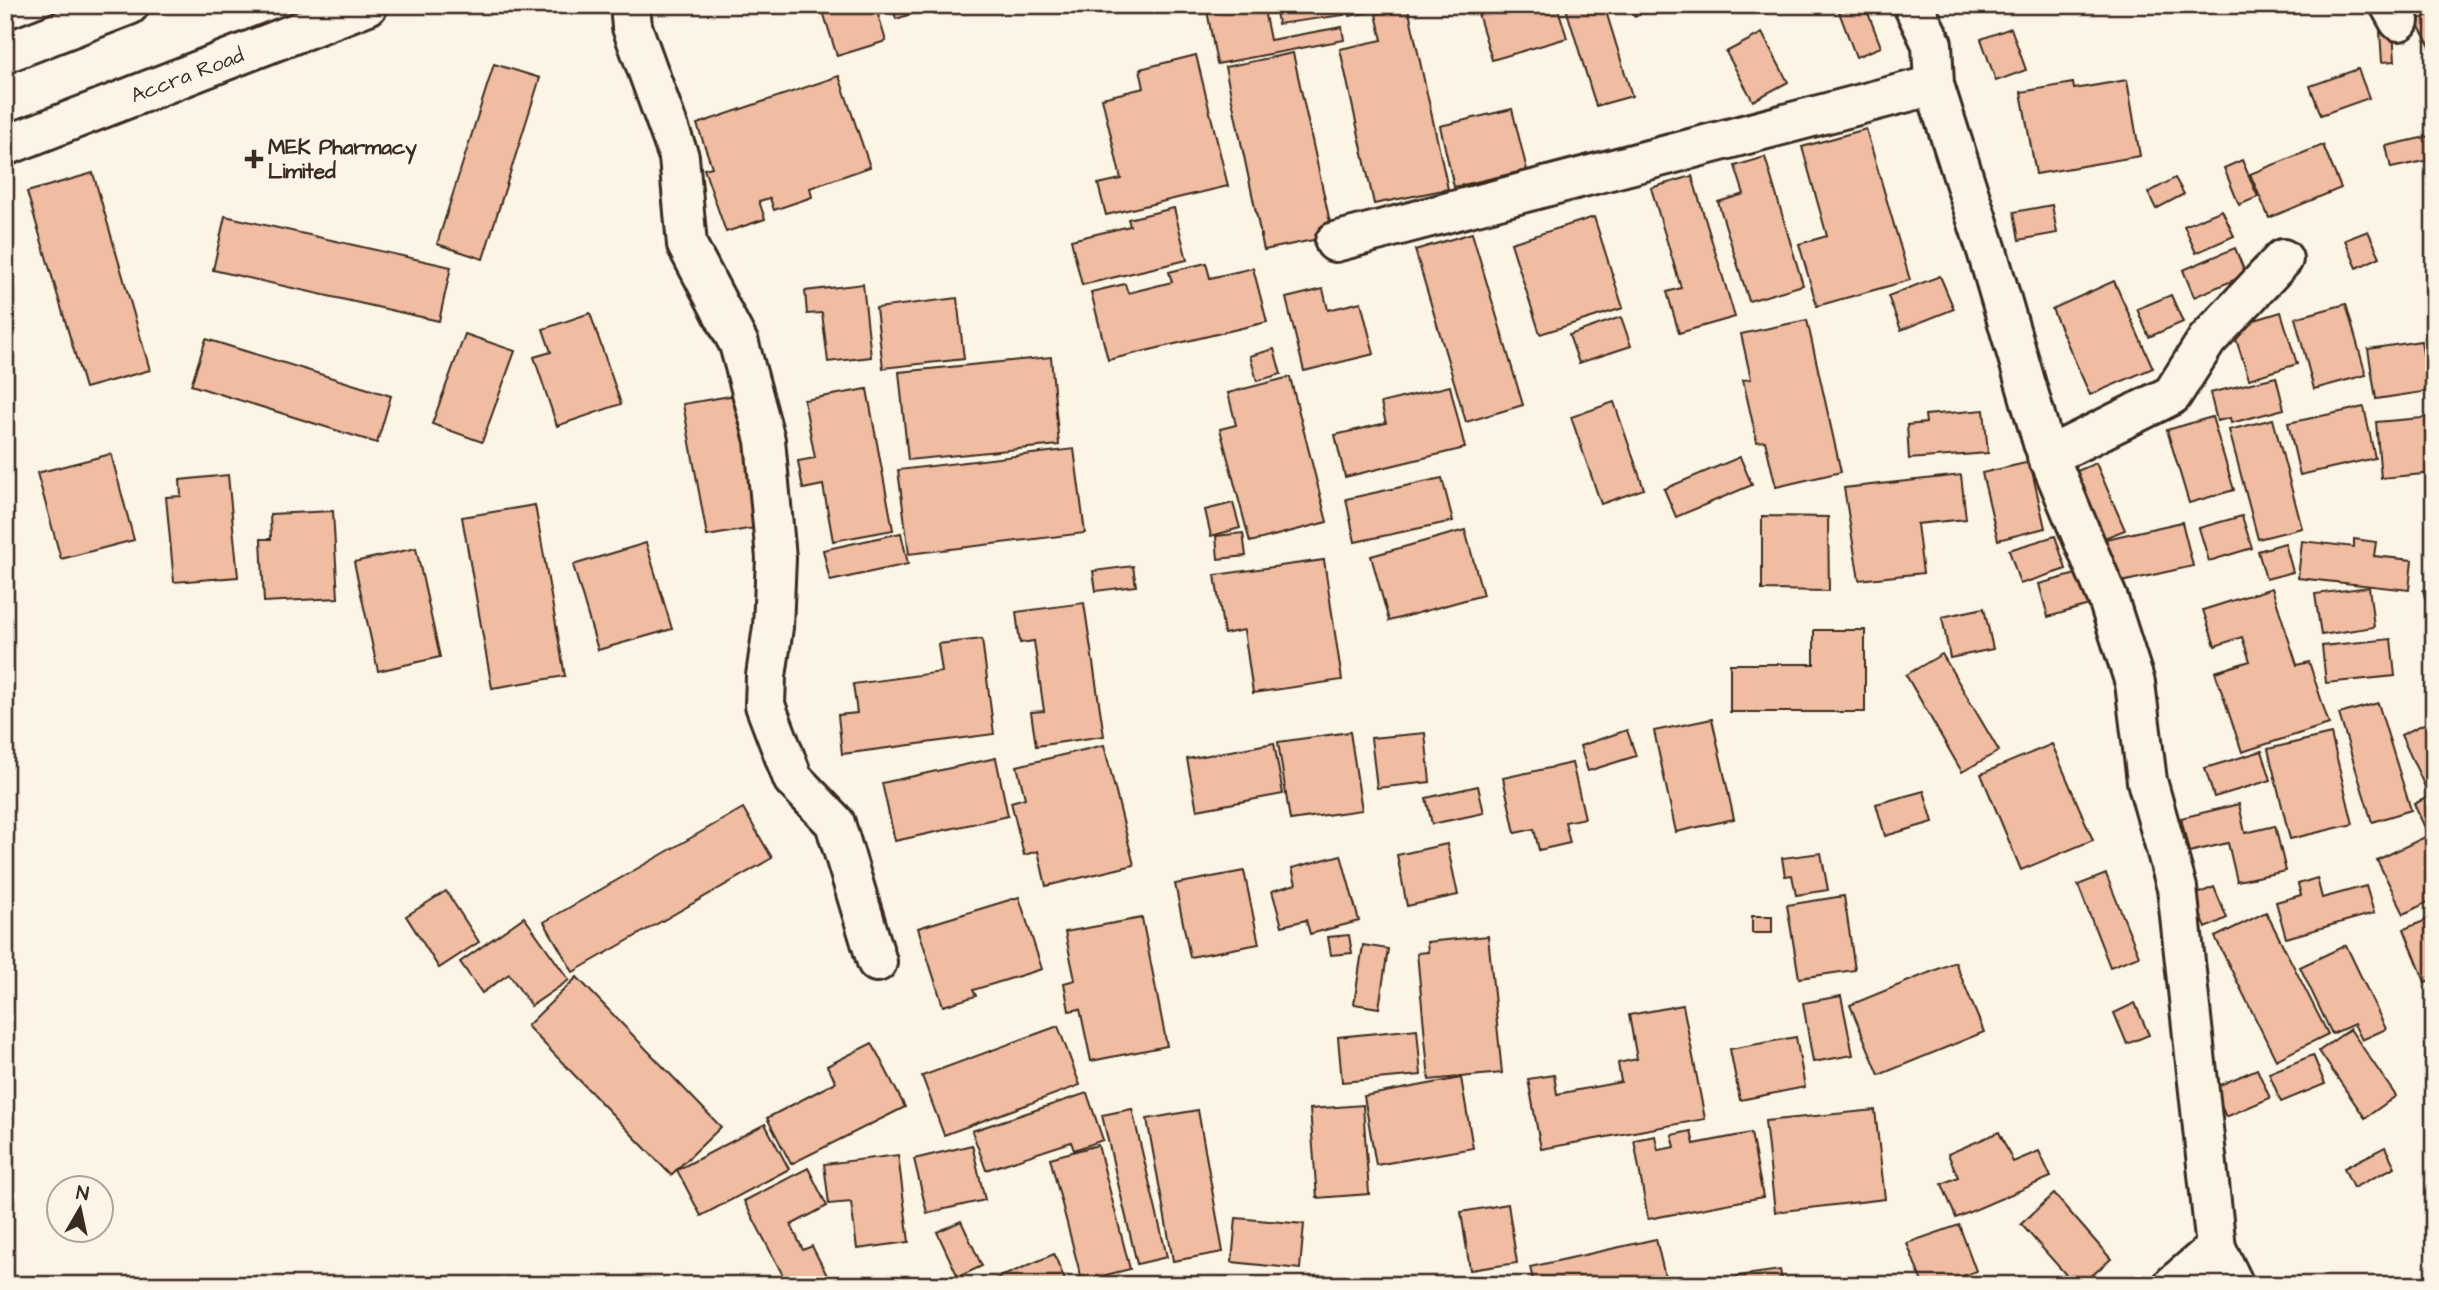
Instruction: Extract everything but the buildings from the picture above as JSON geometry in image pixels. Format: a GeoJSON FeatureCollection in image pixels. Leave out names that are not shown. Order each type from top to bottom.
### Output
{"type":"FeatureCollection","features":[{"type":"Feature","properties":{"kind":"street"},"geometry":{"type":"LineString","coordinates":[[5,52],[76,14],[129,5]]}},
{"type":"Feature","properties":{"kind":"street","name":"Accra Road"},"geometry":{"type":"LineString","coordinates":[[5,146],[368,5]]}},
{"type":"Feature","properties":{"kind":"street"},"geometry":{"type":"LineString","coordinates":[[631,5],[632,27],[679,157],[687,245],[739,344],[765,440],[776,558],[773,627],[765,705],[793,779],[835,823],[877,962]]}},
{"type":"Feature","properties":{"kind":"street"},"geometry":{"type":"LineString","coordinates":[[1913,5],[1932,44],[1934,85],[2048,457],[2108,600],[2135,683],[2147,781],[2177,888],[2216,1248],[2234,1285]]}},
{"type":"Feature","properties":{"kind":"street"},"geometry":{"type":"LineString","coordinates":[[1335,242],[1934,85]]}},
{"type":"Feature","properties":{"kind":"street"},"geometry":{"type":"LineString","coordinates":[[2048,457],[2172,395],[2207,340],[2283,259]]}},
{"type":"Feature","properties":{"kind":"street"},"geometry":{"type":"LineString","coordinates":[[2173,1285],[2216,1248]]}},
{"type":"Feature","properties":{"kind":"place","name":"MEK Pharmacy Limited"},"geometry":{"type":"Point","coordinates":[254,159]}}]}
